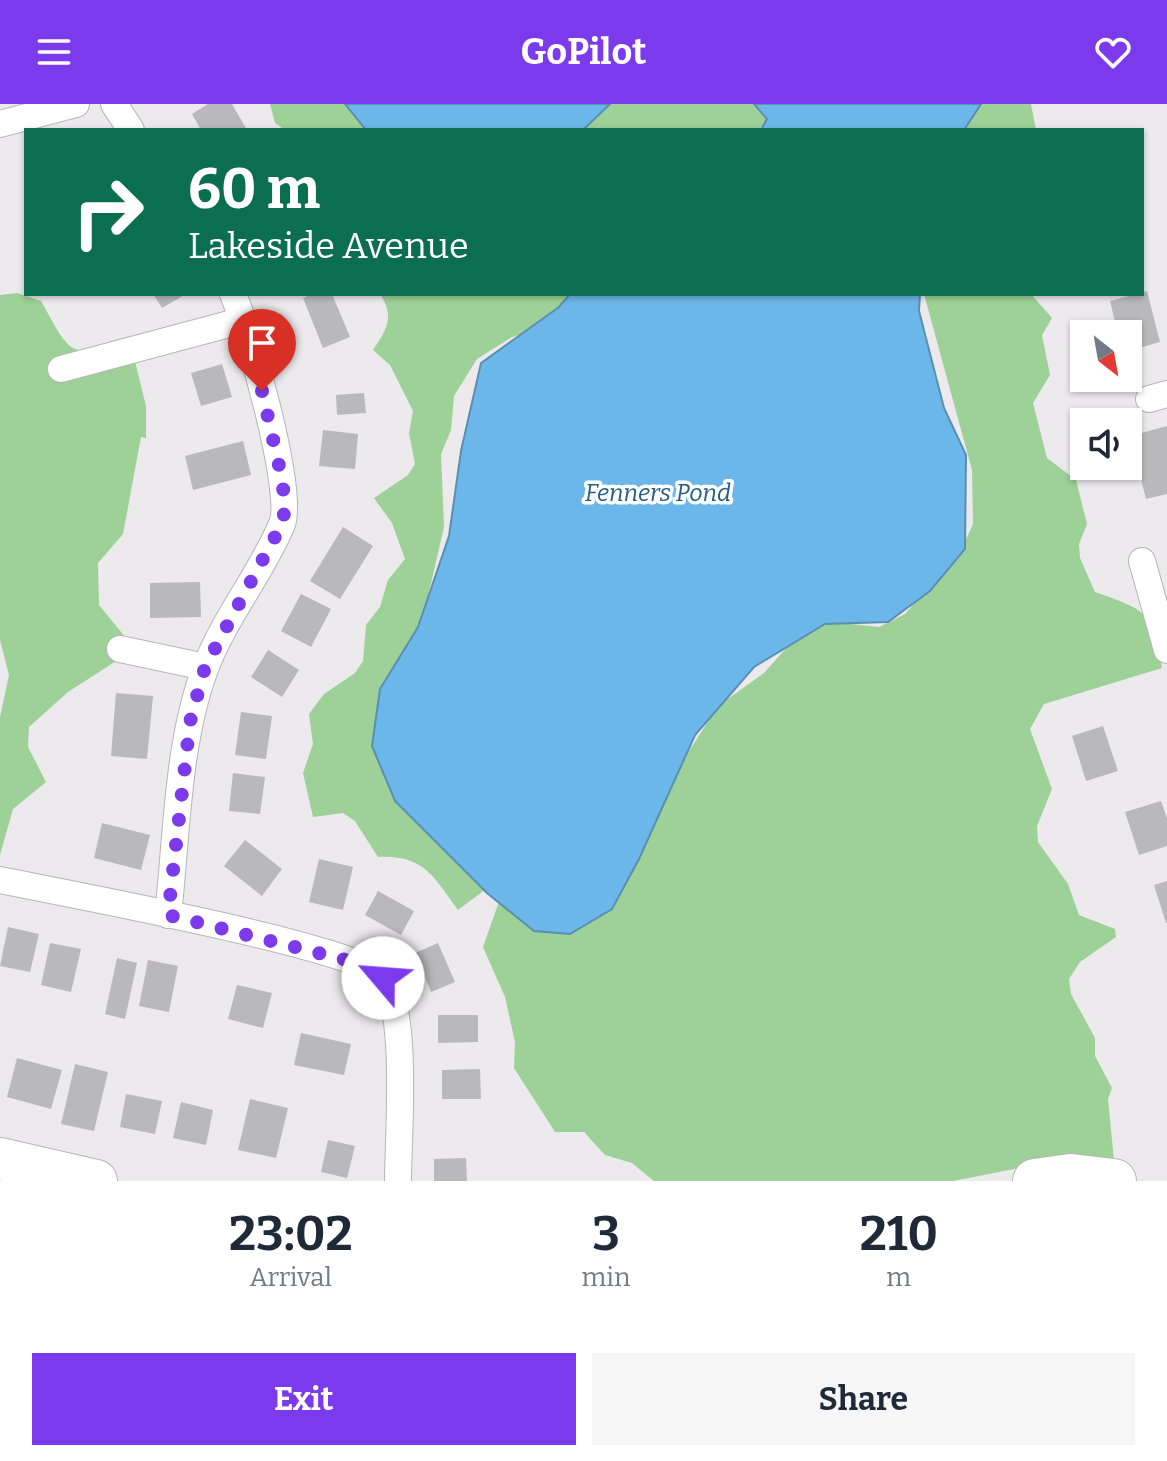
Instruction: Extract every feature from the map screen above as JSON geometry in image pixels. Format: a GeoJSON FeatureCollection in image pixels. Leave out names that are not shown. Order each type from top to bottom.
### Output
{"type":"FeatureCollection","features":[{"type":"Feature","properties":{"kind":"highway"},"geometry":{"type":"LineString","coordinates":[[1035,1181],[1071,1176],[1114,1181]]}},
{"type":"Feature","properties":{"kind":"main road"},"geometry":{"type":"LineString","coordinates":[[0,1160],[96,1181]]}},
{"type":"Feature","properties":{"kind":"street"},"geometry":{"type":"LineString","coordinates":[[0,124],[76,104]]}},
{"type":"Feature","properties":{"kind":"street"},"geometry":{"type":"LineString","coordinates":[[114,104],[130,128]]}},
{"type":"Feature","properties":{"kind":"street"},"geometry":{"type":"LineString","coordinates":[[168,915],[190,722],[205,667],[284,520],[283,483],[244,320],[234,296]]}},
{"type":"Feature","properties":{"kind":"street"},"geometry":{"type":"LineString","coordinates":[[61,369],[244,320]]}},
{"type":"Feature","properties":{"kind":"street"},"geometry":{"type":"LineString","coordinates":[[1142,561],[1167,650]]}},
{"type":"Feature","properties":{"kind":"street"},"geometry":{"type":"LineString","coordinates":[[120,649],[205,667]]}},
{"type":"Feature","properties":{"kind":"street"},"geometry":{"type":"LineString","coordinates":[[0,880],[168,915],[362,964],[383,978],[398,1015],[398,1181]]}},
{"type":"Feature","properties":{"kind":"street"},"geometry":{"type":"LineString","coordinates":[[0,1160],[0,1168]]}},
{"type":"Feature","properties":{"kind":"green space"},"geometry":{"type":"Polygon","coordinates":[[[270,104],[360,104],[376,128],[282,128],[275,123],[270,104]]]}},
{"type":"Feature","properties":{"kind":"green space"},"geometry":{"type":"Polygon","coordinates":[[[600,104],[771,104],[768,124],[760,128],[570,128],[600,104]]]}},
{"type":"Feature","properties":{"kind":"green space"},"geometry":{"type":"Polygon","coordinates":[[[974,104],[1031,104],[1036,128],[966,128],[974,104]]]}},
{"type":"Feature","properties":{"kind":"green space"},"geometry":{"type":"Polygon","coordinates":[[[17,293],[41,301],[66,343],[74,348],[82,351],[131,345],[146,406],[146,438],[141,437],[123,534],[98,563],[99,605],[135,649],[68,692],[29,727],[28,747],[46,782],[13,809],[0,855],[0,717],[9,675],[0,640],[0,295],[17,293]]]}},
{"type":"Feature","properties":{"kind":"green space"},"geometry":{"type":"Polygon","coordinates":[[[381,296],[597,296],[551,327],[512,337],[477,359],[454,396],[451,430],[441,454],[444,527],[412,666],[494,883],[458,910],[434,878],[417,864],[394,857],[378,857],[355,821],[343,813],[313,817],[303,773],[313,744],[309,714],[324,694],[355,673],[363,661],[366,625],[380,607],[388,580],[405,559],[392,523],[374,498],[408,475],[415,464],[409,433],[413,411],[390,365],[373,350],[387,323],[385,302],[381,296]]]}},
{"type":"Feature","properties":{"kind":"green space"},"geometry":{"type":"Polygon","coordinates":[[[925,296],[1033,296],[1052,318],[1042,335],[1050,375],[1033,403],[1047,458],[1070,475],[1070,480],[1076,480],[1087,524],[1079,544],[1080,558],[1095,592],[1125,603],[1145,615],[1156,635],[1162,668],[1044,704],[1030,729],[1052,789],[1037,826],[1038,842],[1068,884],[1079,915],[1115,929],[1116,937],[1080,962],[1069,979],[1071,994],[1095,1038],[1095,1056],[1112,1088],[1108,1099],[1114,1161],[1019,1168],[953,1181],[654,1181],[632,1163],[605,1155],[584,1132],[555,1132],[514,1068],[515,1042],[505,997],[483,947],[501,896],[678,768],[718,706],[764,673],[796,637],[833,622],[879,627],[905,614],[961,551],[973,524],[972,470],[925,296]]]}},
{"type":"Feature","properties":{"kind":"water"},"geometry":{"type":"Polygon","coordinates":[[[345,104],[610,104],[585,128],[364,128],[345,104]]]}},
{"type":"Feature","properties":{"kind":"water"},"geometry":{"type":"Polygon","coordinates":[[[754,104],[981,104],[965,128],[762,128],[767,119],[754,104]]]}},
{"type":"Feature","properties":{"kind":"water","name":"Fenners Pond"},"geometry":{"type":"Polygon","coordinates":[[[568,296],[920,296],[919,311],[944,408],[966,455],[965,549],[930,591],[888,622],[825,624],[754,667],[695,735],[639,859],[612,909],[570,934],[534,931],[487,893],[395,801],[372,746],[380,689],[418,627],[449,536],[461,451],[481,363],[559,307],[568,296]]]}},
{"type":"Feature","properties":{"kind":"building"},"geometry":{"type":"Polygon","coordinates":[[[208,104],[232,104],[246,128],[200,128],[192,114],[208,104]]]}},
{"type":"Feature","properties":{"kind":"building"},"geometry":{"type":"Polygon","coordinates":[[[1147,291],[1160,342],[1142,347],[1142,320],[1115,320],[1110,301],[1144,296],[1147,291]]]}},
{"type":"Feature","properties":{"kind":"building"},"geometry":{"type":"Polygon","coordinates":[[[154,296],[183,296],[162,308],[154,296]]]}},
{"type":"Feature","properties":{"kind":"building"},"geometry":{"type":"Polygon","coordinates":[[[333,296],[350,337],[323,348],[303,298],[333,296]]]}},
{"type":"Feature","properties":{"kind":"building"},"geometry":{"type":"Polygon","coordinates":[[[222,364],[232,397],[201,406],[191,373],[222,364]]]}},
{"type":"Feature","properties":{"kind":"building"},"geometry":{"type":"Polygon","coordinates":[[[364,393],[366,413],[337,415],[336,395],[364,393]]]}},
{"type":"Feature","properties":{"kind":"building"},"geometry":{"type":"Polygon","coordinates":[[[1167,426],[1167,494],[1146,499],[1141,480],[1142,433],[1167,426]]]}},
{"type":"Feature","properties":{"kind":"building"},"geometry":{"type":"Polygon","coordinates":[[[323,430],[358,434],[355,469],[319,466],[323,430]]]}},
{"type":"Feature","properties":{"kind":"building"},"geometry":{"type":"Polygon","coordinates":[[[243,441],[251,475],[193,490],[185,456],[243,441]]]}},
{"type":"Feature","properties":{"kind":"building"},"geometry":{"type":"Polygon","coordinates":[[[343,527],[373,546],[340,599],[310,581],[343,527]]]}},
{"type":"Feature","properties":{"kind":"building"},"geometry":{"type":"Polygon","coordinates":[[[200,582],[201,617],[150,618],[150,583],[200,582]]]}},
{"type":"Feature","properties":{"kind":"building"},"geometry":{"type":"Polygon","coordinates":[[[301,594],[331,609],[311,647],[281,631],[301,594]]]}},
{"type":"Feature","properties":{"kind":"building"},"geometry":{"type":"Polygon","coordinates":[[[268,650],[299,670],[282,697],[251,677],[268,650]]]}},
{"type":"Feature","properties":{"kind":"building"},"geometry":{"type":"Polygon","coordinates":[[[116,693],[153,696],[147,759],[111,756],[116,693]]]}},
{"type":"Feature","properties":{"kind":"building"},"geometry":{"type":"Polygon","coordinates":[[[241,712],[272,716],[266,759],[235,755],[241,712]]]}},
{"type":"Feature","properties":{"kind":"building"},"geometry":{"type":"Polygon","coordinates":[[[1103,726],[1118,771],[1086,781],[1072,736],[1103,726]]]}},
{"type":"Feature","properties":{"kind":"building"},"geometry":{"type":"Polygon","coordinates":[[[233,773],[265,777],[260,814],[229,811],[233,773]]]}},
{"type":"Feature","properties":{"kind":"building"},"geometry":{"type":"Polygon","coordinates":[[[1161,801],[1167,818],[1167,846],[1139,855],[1125,812],[1161,801]]]}},
{"type":"Feature","properties":{"kind":"building"},"geometry":{"type":"Polygon","coordinates":[[[102,823],[150,835],[141,870],[94,858],[102,823]]]}},
{"type":"Feature","properties":{"kind":"building"},"geometry":{"type":"Polygon","coordinates":[[[245,840],[282,869],[262,896],[224,866],[245,840]]]}},
{"type":"Feature","properties":{"kind":"building"},"geometry":{"type":"Polygon","coordinates":[[[319,859],[353,867],[343,910],[309,902],[319,859]]]}},
{"type":"Feature","properties":{"kind":"building"},"geometry":{"type":"Polygon","coordinates":[[[1167,881],[1167,923],[1166,923],[1154,885],[1167,881]]]}},
{"type":"Feature","properties":{"kind":"building"},"geometry":{"type":"Polygon","coordinates":[[[378,891],[414,911],[401,935],[365,915],[378,891]]]}},
{"type":"Feature","properties":{"kind":"building"},"geometry":{"type":"Polygon","coordinates":[[[8,927],[39,934],[30,972],[0,966],[8,927]]]}},
{"type":"Feature","properties":{"kind":"building"},"geometry":{"type":"Polygon","coordinates":[[[50,943],[81,949],[71,992],[41,985],[50,943]]]}},
{"type":"Feature","properties":{"kind":"building"},"geometry":{"type":"Polygon","coordinates":[[[438,943],[455,982],[431,992],[415,953],[438,943]]]}},
{"type":"Feature","properties":{"kind":"building"},"geometry":{"type":"Polygon","coordinates":[[[117,958],[137,963],[125,1019],[105,1014],[117,958]]]}},
{"type":"Feature","properties":{"kind":"building"},"geometry":{"type":"Polygon","coordinates":[[[148,960],[178,966],[169,1012],[139,1006],[148,960]]]}},
{"type":"Feature","properties":{"kind":"building"},"geometry":{"type":"Polygon","coordinates":[[[237,985],[272,993],[263,1028],[228,1019],[237,985]]]}},
{"type":"Feature","properties":{"kind":"building"},"geometry":{"type":"Polygon","coordinates":[[[438,1015],[478,1015],[478,1042],[438,1043],[438,1015]]]}},
{"type":"Feature","properties":{"kind":"building"},"geometry":{"type":"Polygon","coordinates":[[[301,1033],[351,1044],[344,1075],[294,1065],[301,1033]]]}},
{"type":"Feature","properties":{"kind":"building"},"geometry":{"type":"Polygon","coordinates":[[[17,1058],[62,1070],[51,1109],[7,1097],[17,1058]]]}},
{"type":"Feature","properties":{"kind":"building"},"geometry":{"type":"Polygon","coordinates":[[[75,1064],[108,1072],[94,1131],[61,1124],[75,1064]]]}},
{"type":"Feature","properties":{"kind":"building"},"geometry":{"type":"Polygon","coordinates":[[[480,1069],[481,1099],[442,1099],[442,1070],[480,1069]]]}},
{"type":"Feature","properties":{"kind":"building"},"geometry":{"type":"Polygon","coordinates":[[[126,1094],[162,1101],[155,1134],[120,1127],[126,1094]]]}},
{"type":"Feature","properties":{"kind":"building"},"geometry":{"type":"Polygon","coordinates":[[[250,1099],[288,1108],[276,1158],[238,1150],[250,1099]]]}},
{"type":"Feature","properties":{"kind":"building"},"geometry":{"type":"Polygon","coordinates":[[[181,1102],[213,1110],[206,1145],[173,1138],[181,1102]]]}},
{"type":"Feature","properties":{"kind":"building"},"geometry":{"type":"Polygon","coordinates":[[[328,1140],[355,1146],[347,1178],[321,1172],[328,1140]]]}},
{"type":"Feature","properties":{"kind":"building"},"geometry":{"type":"Polygon","coordinates":[[[466,1158],[467,1181],[434,1181],[434,1159],[466,1158]]]}},
{"type":"Feature","properties":{"kind":"route"},"geometry":{"type":"LineString","coordinates":[[262,391],[283,483],[284,520],[205,667],[190,722],[168,915],[362,964],[383,978]]}}]}
